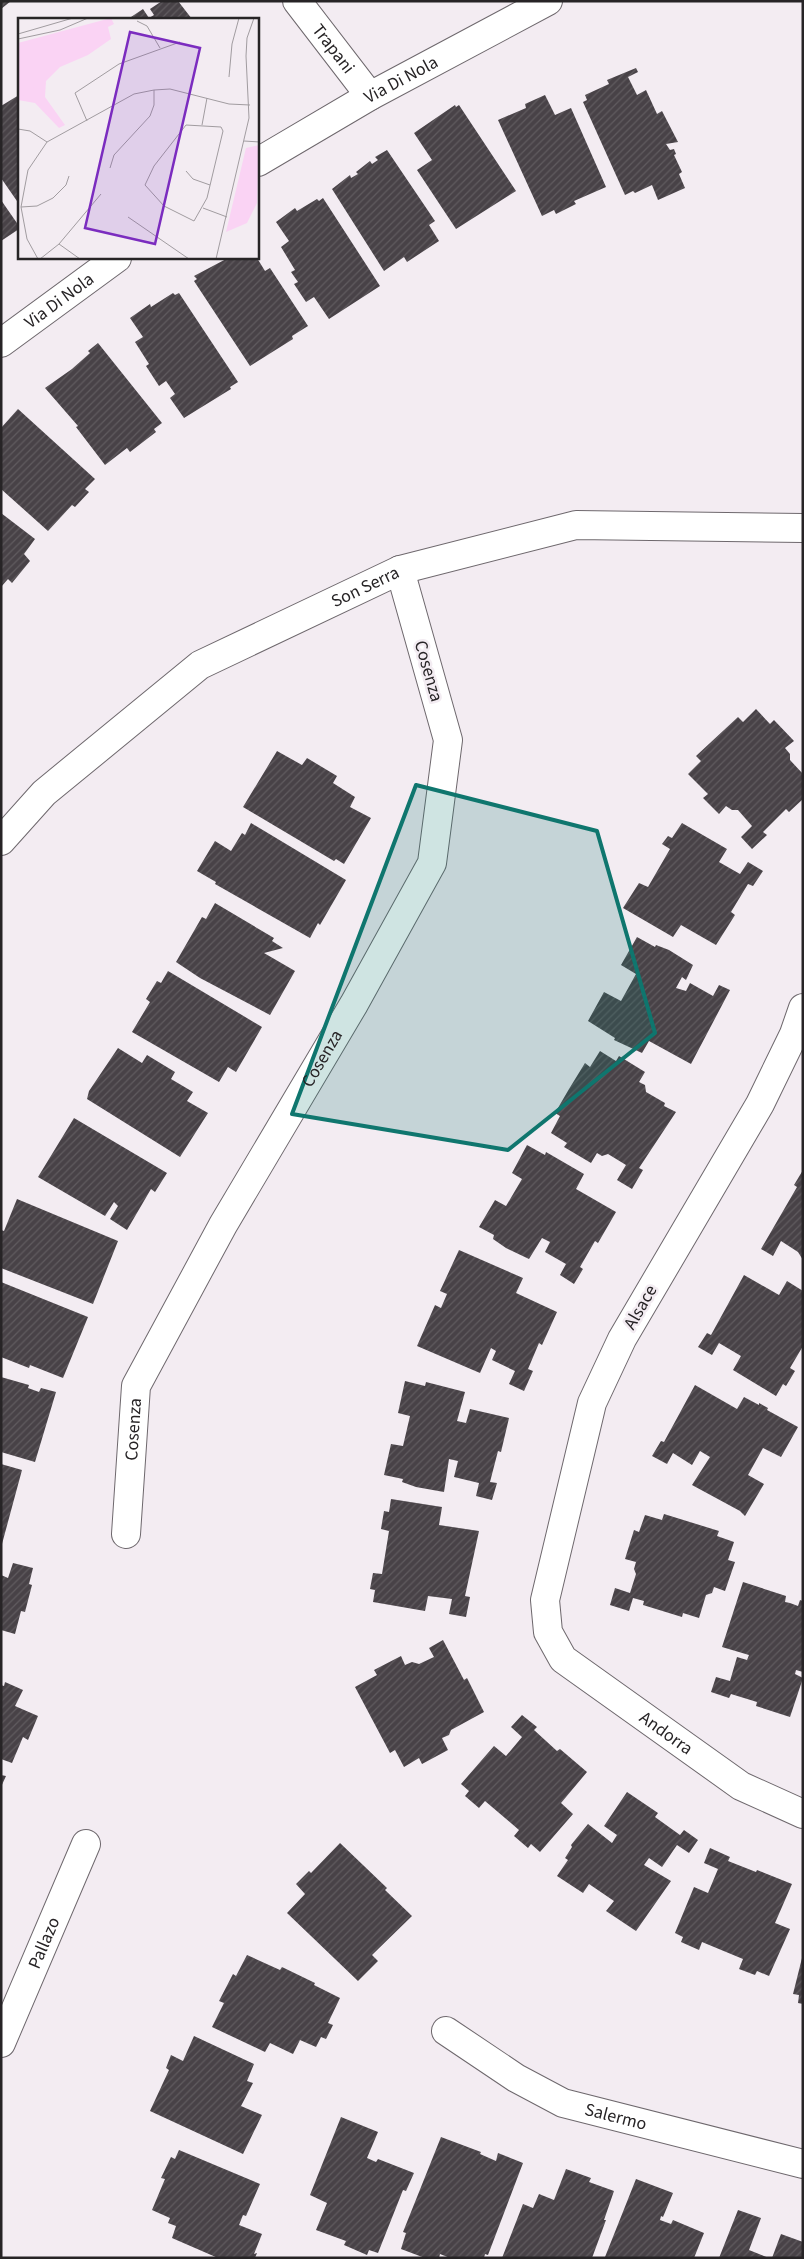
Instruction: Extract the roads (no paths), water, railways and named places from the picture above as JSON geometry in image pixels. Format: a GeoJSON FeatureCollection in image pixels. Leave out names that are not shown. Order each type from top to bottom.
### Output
{"type":"FeatureCollection","features":[{"type":"Feature","properties":{"kind":"street","name":"Trapani"},"geometry":{"type":"LineString","coordinates":[[297,1],[370,96]]}},
{"type":"Feature","properties":{"kind":"street","name":"Via Di Nola"},"geometry":{"type":"LineString","coordinates":[[259,161],[370,96],[548,1]]}},
{"type":"Feature","properties":{"kind":"street","name":"Via Di Nola"},"geometry":{"type":"LineString","coordinates":[[1,343],[116,259]]}},
{"type":"Feature","properties":{"kind":"street","name":"Son Serra"},"geometry":{"type":"LineString","coordinates":[[1,841],[44,793],[200,665],[400,570],[576,525],[803,528]]}},
{"type":"Feature","properties":{"kind":"street","name":"Cosenza"},"geometry":{"type":"LineString","coordinates":[[126,1534],[136,1386],[223,1225],[354,1004],[432,863],[448,740],[400,570]]}},
{"type":"Feature","properties":{"kind":"street","name":"Alsace"},"geometry":{"type":"LineString","coordinates":[[548,1632],[545,1600],[592,1403],[622,1339],[760,1104],[794,1034],[803,1008]]}},
{"type":"Feature","properties":{"kind":"street","name":"Andorra"},"geometry":{"type":"LineString","coordinates":[[548,1632],[563,1659],[579,1671],[741,1786],[803,1814]]}},
{"type":"Feature","properties":{"kind":"street","name":"Pallazo"},"geometry":{"type":"LineString","coordinates":[[1,2043],[86,1844]]}},
{"type":"Feature","properties":{"kind":"street","name":"Salermo"},"geometry":{"type":"LineString","coordinates":[[446,2031],[516,2078],[563,2102],[803,2164]]}}]}
